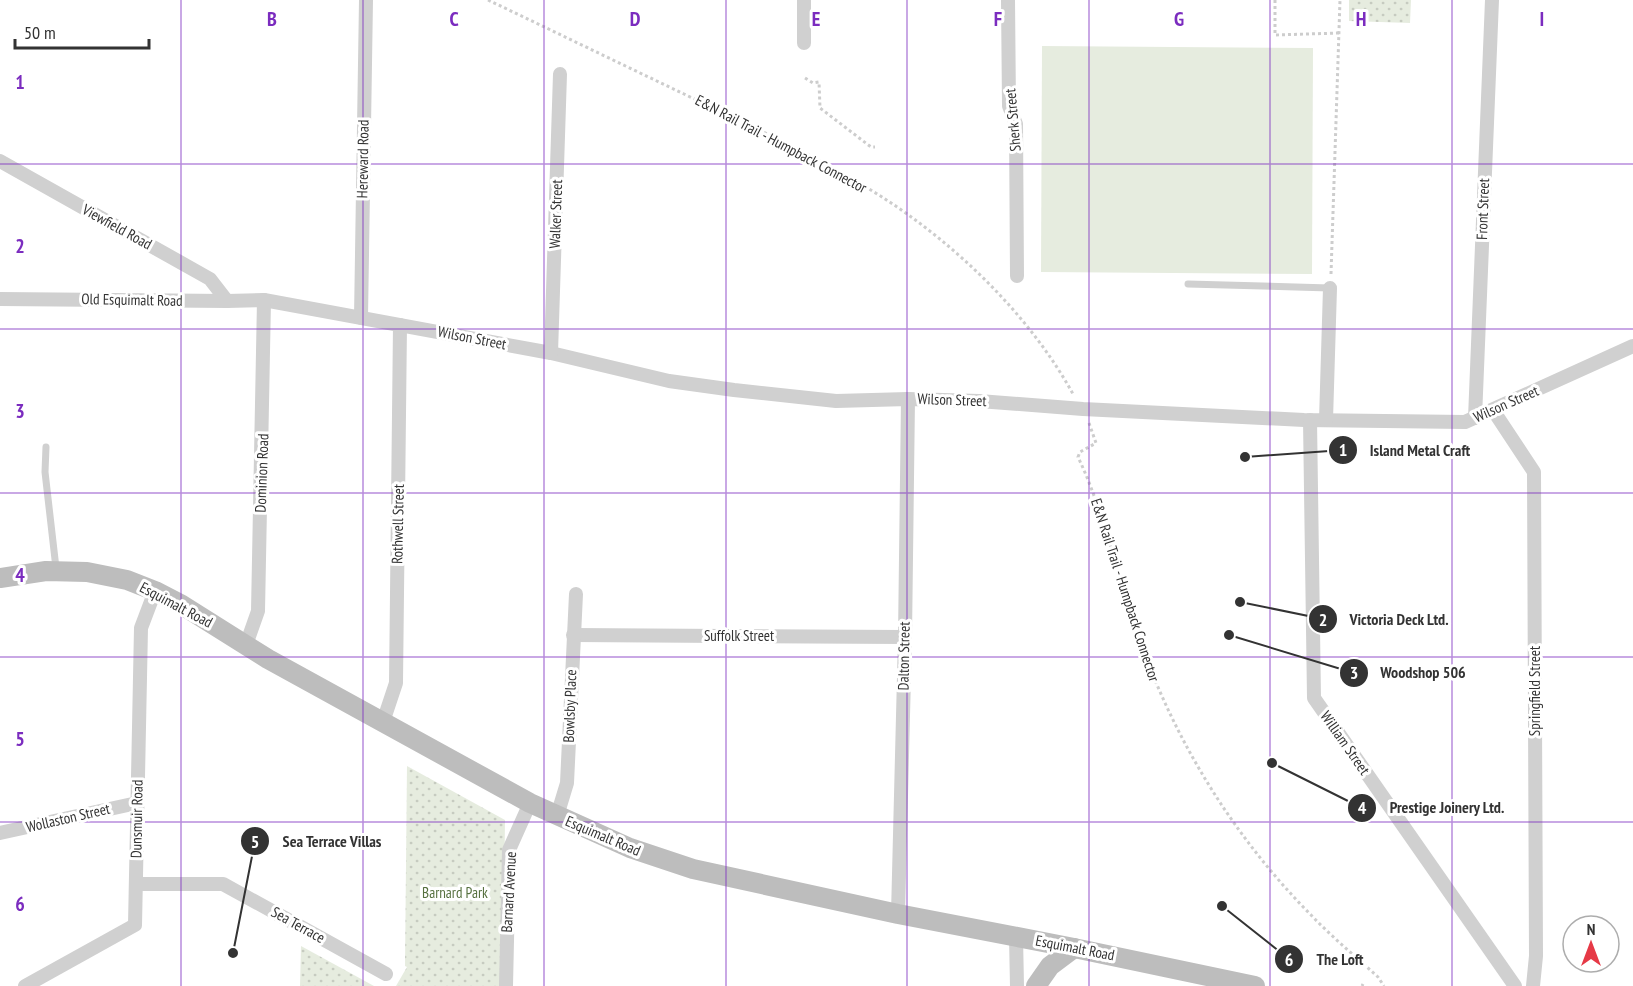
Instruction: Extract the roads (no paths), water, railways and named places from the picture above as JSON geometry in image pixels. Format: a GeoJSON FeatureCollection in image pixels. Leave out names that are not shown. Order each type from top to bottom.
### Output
{"type":"FeatureCollection","features":[{"type":"Feature","properties":{"kind":"main road","name":"Esquimalt Road"},"geometry":{"type":"LineString","coordinates":[[0,578],[56,571],[107,575],[154,591],[182,605],[246,645],[530,803],[630,848],[693,869],[898,914],[1255,986]]}},
{"type":"Feature","properties":{"kind":"main road"},"geometry":{"type":"LineString","coordinates":[[1036,986],[1050,966],[1074,948]]}},
{"type":"Feature","properties":{"kind":"street","name":"Hereward Road"},"geometry":{"type":"LineString","coordinates":[[361,318],[366,0]]}},
{"type":"Feature","properties":{"kind":"street"},"geometry":{"type":"LineString","coordinates":[[804,0],[804,44]]}},
{"type":"Feature","properties":{"kind":"street","name":"Sherk Street"},"geometry":{"type":"LineString","coordinates":[[1008,0],[1010,106],[1016,124],[1017,276]]}},
{"type":"Feature","properties":{"kind":"street","name":"Front Street"},"geometry":{"type":"LineString","coordinates":[[1475,418],[1492,0]]}},
{"type":"Feature","properties":{"kind":"street","name":"Walker Street"},"geometry":{"type":"LineString","coordinates":[[551,353],[560,74]]}},
{"type":"Feature","properties":{"kind":"street","name":"Viewfield Road"},"geometry":{"type":"LineString","coordinates":[[0,161],[210,279],[227,301]]}},
{"type":"Feature","properties":{"kind":"street"},"geometry":{"type":"LineString","coordinates":[[1326,420],[1330,288]]}},
{"type":"Feature","properties":{"kind":"street","name":"Old Esquimalt Road"},"geometry":{"type":"LineString","coordinates":[[0,299],[264,300]]}},
{"type":"Feature","properties":{"kind":"street","name":"Wilson Street"},"geometry":{"type":"LineString","coordinates":[[264,300],[551,353],[669,381],[734,390],[836,401],[908,399],[979,401],[1083,409],[1310,420],[1466,422],[1633,346]]}},
{"type":"Feature","properties":{"kind":"street","name":"Dominion Road"},"geometry":{"type":"LineString","coordinates":[[246,645],[258,611],[264,300]]}},
{"type":"Feature","properties":{"kind":"street","name":"Rothwell Street"},"geometry":{"type":"LineString","coordinates":[[383,722],[396,683],[400,325]]}},
{"type":"Feature","properties":{"kind":"street","name":"Dalton Street"},"geometry":{"type":"LineString","coordinates":[[898,914],[908,399]]}},
{"type":"Feature","properties":{"kind":"street","name":"Springfield Street"},"geometry":{"type":"LineString","coordinates":[[1492,410],[1534,472],[1536,956],[1533,986]]}},
{"type":"Feature","properties":{"kind":"street","name":"William Street"},"geometry":{"type":"LineString","coordinates":[[1310,420],[1314,698],[1515,986]]}},
{"type":"Feature","properties":{"kind":"street","name":"Dunsmuir Road"},"geometry":{"type":"LineString","coordinates":[[25,986],[135,924],[141,628],[154,591]]}},
{"type":"Feature","properties":{"kind":"street","name":"Bowlsby Place"},"geometry":{"type":"LineString","coordinates":[[557,816],[567,783],[576,594]]}},
{"type":"Feature","properties":{"kind":"street","name":"Suffolk Street"},"geometry":{"type":"LineString","coordinates":[[573,635],[905,637]]}},
{"type":"Feature","properties":{"kind":"street","name":"Wollaston Street"},"geometry":{"type":"LineString","coordinates":[[0,834],[137,803]]}},
{"type":"Feature","properties":{"kind":"street","name":"Barnard Avenue"},"geometry":{"type":"LineString","coordinates":[[506,986],[509,850],[530,803]]}},
{"type":"Feature","properties":{"kind":"street","name":"Sea Terrace"},"geometry":{"type":"LineString","coordinates":[[136,884],[223,884],[386,974]]}},
{"type":"Feature","properties":{"kind":"street"},"geometry":{"type":"LineString","coordinates":[[1016,936],[1017,986]]}},
{"type":"Feature","properties":{"kind":"lane"},"geometry":{"type":"LineString","coordinates":[[1188,284],[1330,288]]}},
{"type":"Feature","properties":{"kind":"lane"},"geometry":{"type":"LineString","coordinates":[[46,447],[45,472],[56,571]]}},
{"type":"Feature","properties":{"kind":"place","name":"Island Metal Craft"},"geometry":{"type":"Point","coordinates":[1245,457]}},
{"type":"Feature","properties":{"kind":"place","name":"Victoria Deck Ltd."},"geometry":{"type":"Point","coordinates":[1240,602]}},
{"type":"Feature","properties":{"kind":"place","name":"Woodshop 506"},"geometry":{"type":"Point","coordinates":[1229,635]}},
{"type":"Feature","properties":{"kind":"place","name":"Prestige Joinery Ltd."},"geometry":{"type":"Point","coordinates":[1272,763]}},
{"type":"Feature","properties":{"kind":"place","name":"The Loft"},"geometry":{"type":"Point","coordinates":[1222,906]}},
{"type":"Feature","properties":{"kind":"place","name":"Sea Terrace Villas"},"geometry":{"type":"Point","coordinates":[233,953]}},
{"type":"Feature","properties":{"kind":"park label","name":"Barnard Park"},"geometry":{"type":"Point","coordinates":[455,893]}}]}
